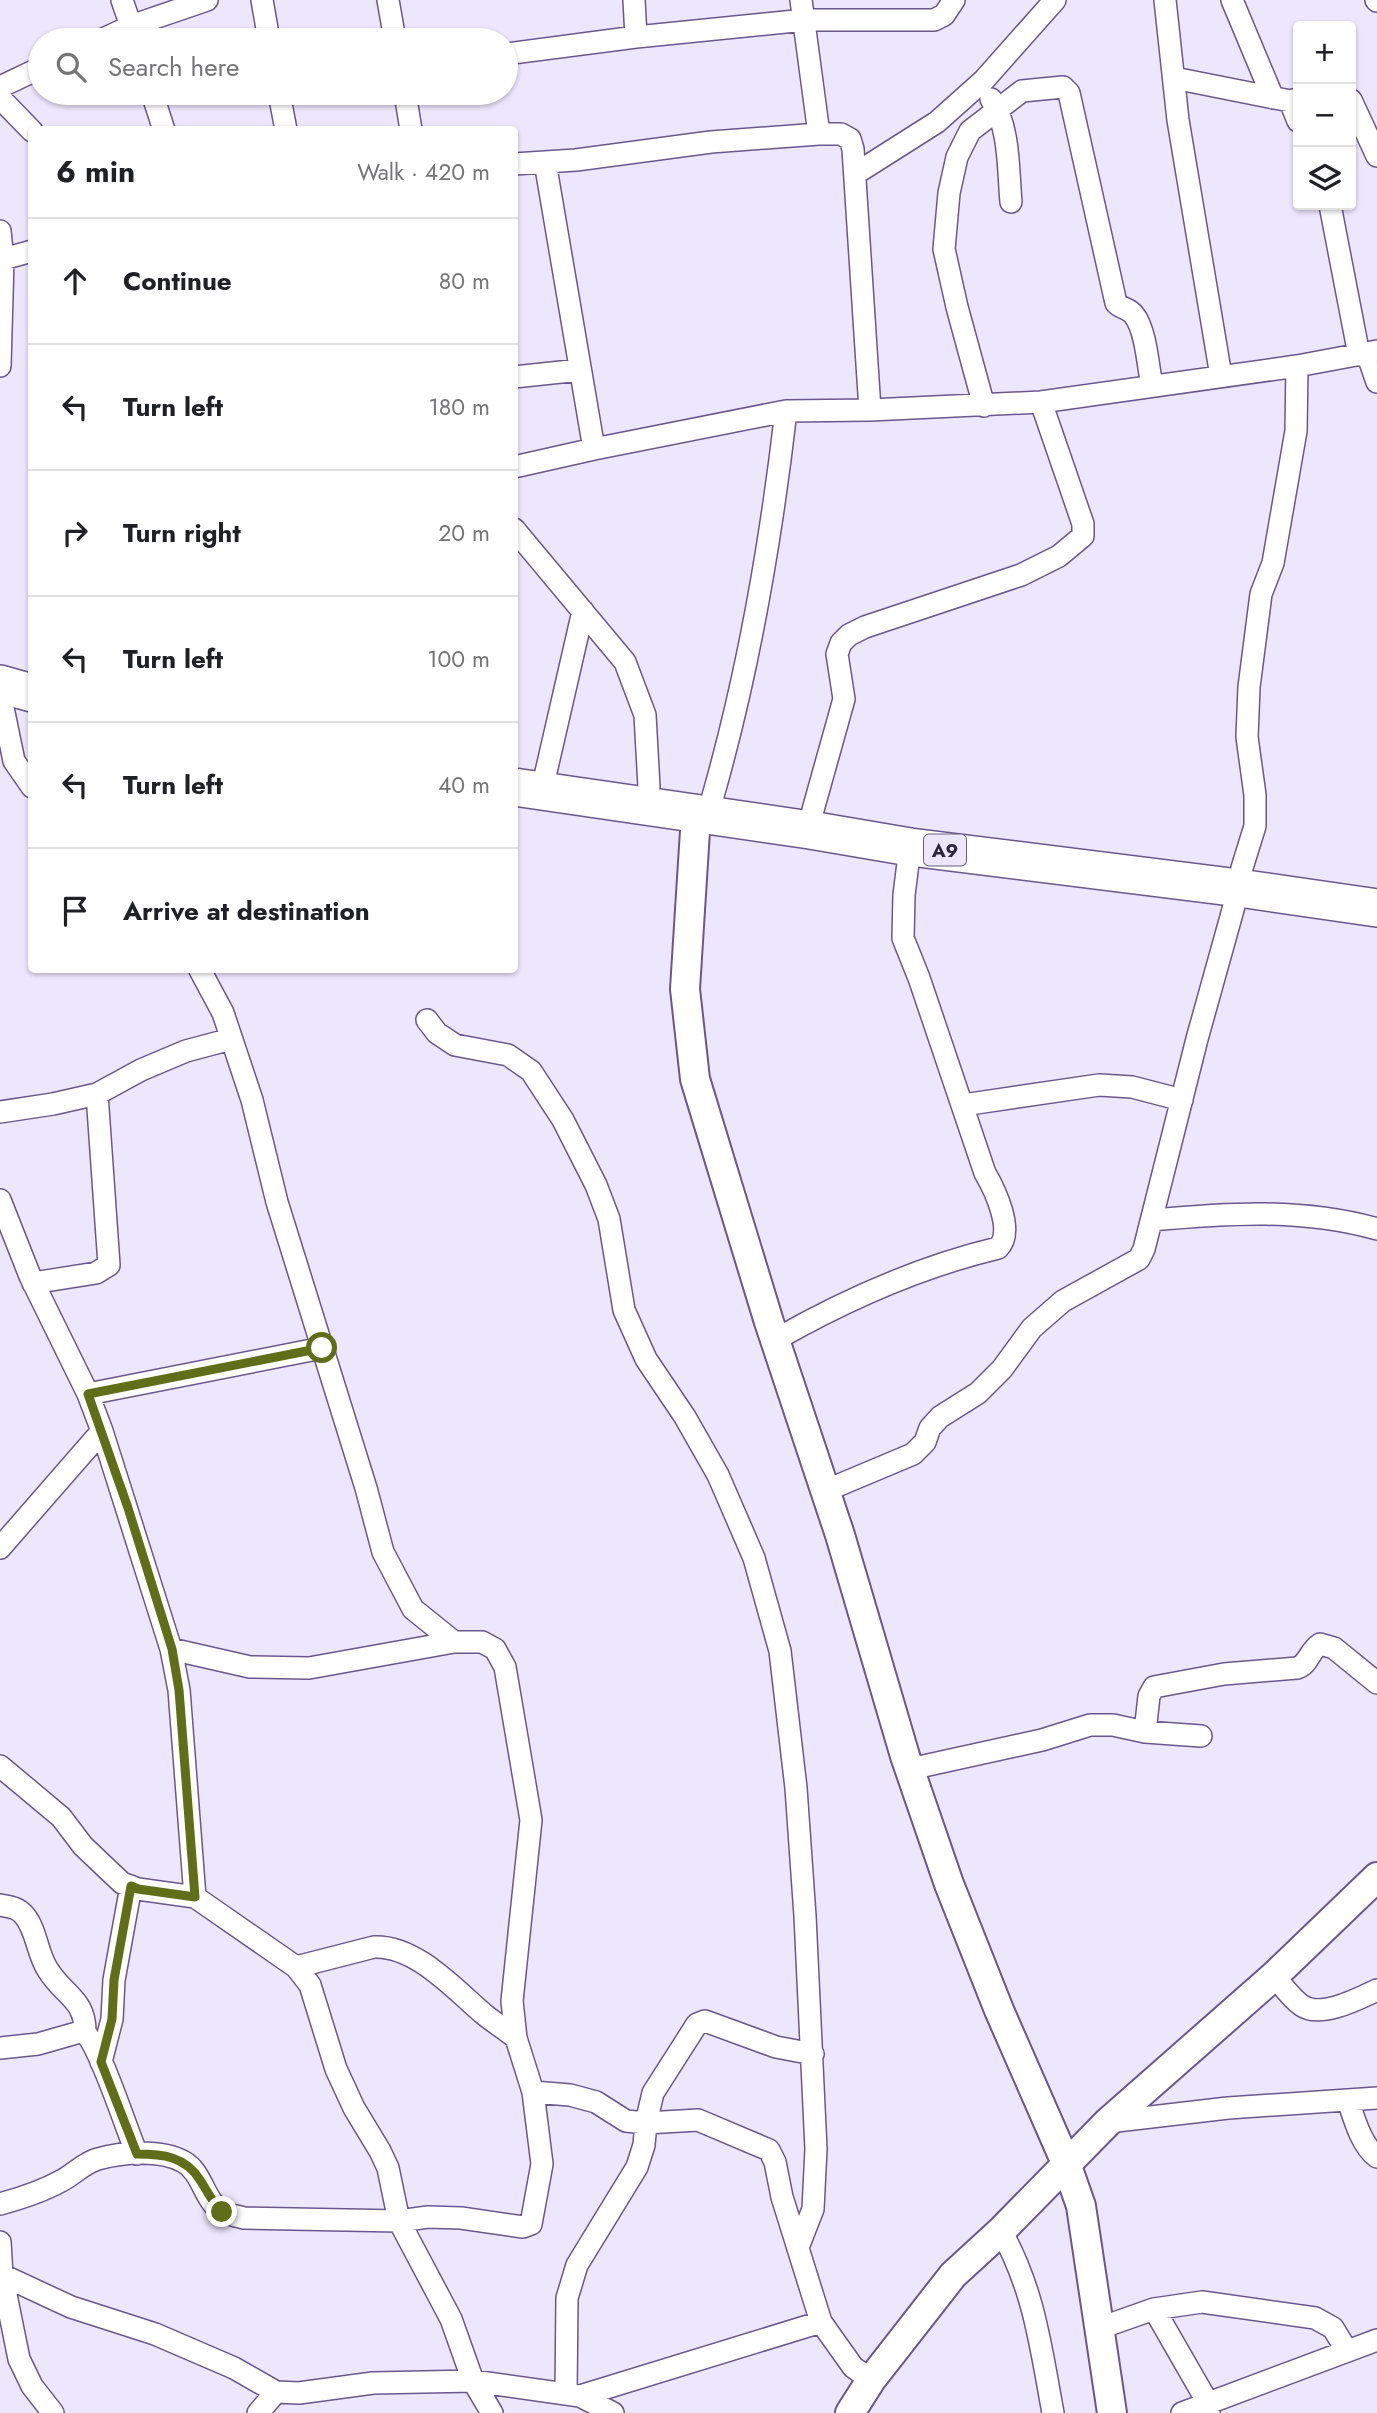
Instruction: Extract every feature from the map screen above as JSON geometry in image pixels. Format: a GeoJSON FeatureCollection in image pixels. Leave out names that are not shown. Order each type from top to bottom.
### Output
{"type":"FeatureCollection","features":[{"type":"Feature","properties":{"kind":"highway"},"geometry":{"type":"LineString","coordinates":[[0,664],[28,672]]}},
{"type":"Feature","properties":{"kind":"highway"},"geometry":{"type":"LineString","coordinates":[[0,684],[28,692]]}},
{"type":"Feature","properties":{"kind":"highway","name":"A9"},"geometry":{"type":"LineString","coordinates":[[525,775],[705,805],[810,830],[910,847],[1240,878]]}},
{"type":"Feature","properties":{"kind":"highway","name":"A9"},"geometry":{"type":"LineString","coordinates":[[525,775],[649,787],[705,805],[813,810],[1301,887],[1377,908]]}},
{"type":"Feature","properties":{"kind":"highway","name":"A9"},"geometry":{"type":"LineString","coordinates":[[1301,887],[1377,888]]}},
{"type":"Feature","properties":{"kind":"street"},"geometry":{"type":"LineString","coordinates":[[122,0],[132,28]]}},
{"type":"Feature","properties":{"kind":"street"},"geometry":{"type":"LineString","coordinates":[[145,28],[207,0]]}},
{"type":"Feature","properties":{"kind":"street"},"geometry":{"type":"LineString","coordinates":[[261,0],[267,28]]}},
{"type":"Feature","properties":{"kind":"street"},"geometry":{"type":"LineString","coordinates":[[634,0],[636,37]]}},
{"type":"Feature","properties":{"kind":"street"},"geometry":{"type":"LineString","coordinates":[[518,52],[636,37],[803,10],[934,20],[944,15],[954,0]]}},
{"type":"Feature","properties":{"kind":"street"},"geometry":{"type":"LineString","coordinates":[[855,174],[937,122],[979,83],[1055,0]]}},
{"type":"Feature","properties":{"kind":"street"},"geometry":{"type":"LineString","coordinates":[[1165,0],[1178,120],[1221,376]]}},
{"type":"Feature","properties":{"kind":"street"},"geometry":{"type":"LineString","coordinates":[[1232,0],[1287,99]]}},
{"type":"Feature","properties":{"kind":"street"},"geometry":{"type":"LineString","coordinates":[[392,1],[394,28]]}},
{"type":"Feature","properties":{"kind":"street"},"geometry":{"type":"LineString","coordinates":[[803,10],[819,134]]}},
{"type":"Feature","properties":{"kind":"street"},"geometry":{"type":"LineString","coordinates":[[0,87],[28,74]]}},
{"type":"Feature","properties":{"kind":"street"},"geometry":{"type":"LineString","coordinates":[[1174,78],[1287,99]]}},
{"type":"Feature","properties":{"kind":"street"},"geometry":{"type":"LineString","coordinates":[[979,83],[997,109],[1004,132],[1011,202]]}},
{"type":"Feature","properties":{"kind":"street"},"geometry":{"type":"LineString","coordinates":[[984,406],[944,249],[949,193],[957,157],[970,131],[1022,91],[1051,87],[1067,89],[1116,303],[1129,310],[1140,324],[1152,386]]}},
{"type":"Feature","properties":{"kind":"street"},"geometry":{"type":"LineString","coordinates":[[0,98],[28,127]]}},
{"type":"Feature","properties":{"kind":"street"},"geometry":{"type":"LineString","coordinates":[[156,105],[163,126]]}},
{"type":"Feature","properties":{"kind":"street"},"geometry":{"type":"LineString","coordinates":[[281,105],[285,126]]}},
{"type":"Feature","properties":{"kind":"street"},"geometry":{"type":"LineString","coordinates":[[407,105],[410,126]]}},
{"type":"Feature","properties":{"kind":"street"},"geometry":{"type":"LineString","coordinates":[[1356,111],[1377,156]]}},
{"type":"Feature","properties":{"kind":"street"},"geometry":{"type":"LineString","coordinates":[[518,164],[711,142],[819,134],[841,134],[850,139],[855,174],[870,410]]}},
{"type":"Feature","properties":{"kind":"street"},"geometry":{"type":"LineString","coordinates":[[545,162],[594,449]]}},
{"type":"Feature","properties":{"kind":"street"},"geometry":{"type":"LineString","coordinates":[[1331,210],[1377,382]]}},
{"type":"Feature","properties":{"kind":"street"},"geometry":{"type":"LineString","coordinates":[[0,231],[0,366]]}},
{"type":"Feature","properties":{"kind":"street"},"geometry":{"type":"LineString","coordinates":[[1,260],[28,252]]}},
{"type":"Feature","properties":{"kind":"street"},"geometry":{"type":"LineString","coordinates":[[518,466],[786,411],[1041,402],[1297,366],[1368,353]]}},
{"type":"Feature","properties":{"kind":"street"},"geometry":{"type":"LineString","coordinates":[[825,1491],[913,1454],[925,1442],[930,1428],[940,1417],[978,1393],[1002,1369],[1032,1328],[1063,1301],[1139,1259],[1144,1249],[1255,825],[1255,795],[1247,737],[1249,687],[1261,594],[1273,563],[1296,431],[1297,366]]}},
{"type":"Feature","properties":{"kind":"street"},"geometry":{"type":"LineString","coordinates":[[518,377],[580,370]]}},
{"type":"Feature","properties":{"kind":"street"},"geometry":{"type":"LineString","coordinates":[[813,810],[844,699],[838,654],[841,643],[849,635],[865,627],[1021,575],[1059,556],[1083,536],[1083,524],[1041,402]]}},
{"type":"Feature","properties":{"kind":"street"},"geometry":{"type":"LineString","coordinates":[[786,411],[764,568],[705,805],[685,989],[695,1079],[910,1769],[949,1884],[1082,2206],[1112,2413]]}},
{"type":"Feature","properties":{"kind":"street"},"geometry":{"type":"LineString","coordinates":[[518,534],[625,662],[645,715],[649,787]]}},
{"type":"Feature","properties":{"kind":"street"},"geometry":{"type":"LineString","coordinates":[[525,775],[583,611]]}},
{"type":"Feature","properties":{"kind":"street"},"geometry":{"type":"LineString","coordinates":[[0,694],[15,761],[28,780]]}},
{"type":"Feature","properties":{"kind":"street"},"geometry":{"type":"LineString","coordinates":[[775,1340],[825,1311],[862,1294],[942,1263],[998,1248],[1003,1242],[1005,1233],[1000,1203],[985,1173],[903,938],[904,895],[910,847]]}},
{"type":"Feature","properties":{"kind":"street"},"geometry":{"type":"LineString","coordinates":[[202,973],[223,1013],[252,1100],[277,1202],[366,1488],[383,1552],[413,1609],[454,1642]]}},
{"type":"Feature","properties":{"kind":"street"},"geometry":{"type":"LineString","coordinates":[[427,1020],[437,1033],[455,1045],[508,1055],[531,1072],[563,1120],[596,1185],[609,1220],[624,1310],[646,1359],[685,1417],[718,1475],[754,1558],[780,1651],[797,1801],[813,2054],[816,2149],[813,2209],[799,2245]]}},
{"type":"Feature","properties":{"kind":"street"},"geometry":{"type":"LineString","coordinates":[[0,1112],[97,1094],[141,1070],[186,1051],[231,1039]]}},
{"type":"Feature","properties":{"kind":"street"},"geometry":{"type":"LineString","coordinates":[[963,1105],[1099,1085],[1132,1087],[1182,1100]]}},
{"type":"Feature","properties":{"kind":"street"},"geometry":{"type":"LineString","coordinates":[[33,1283],[96,1273],[109,1265],[97,1094]]}},
{"type":"Feature","properties":{"kind":"street"},"geometry":{"type":"LineString","coordinates":[[0,1200],[33,1283],[88,1394],[172,1649],[179,1690],[195,1897]]}},
{"type":"Feature","properties":{"kind":"street"},"geometry":{"type":"LineString","coordinates":[[1152,1220],[1239,1213],[1303,1216],[1353,1222],[1377,1229]]}},
{"type":"Feature","properties":{"kind":"street"},"geometry":{"type":"LineString","coordinates":[[88,1394],[322,1348]]}},
{"type":"Feature","properties":{"kind":"street"},"geometry":{"type":"LineString","coordinates":[[0,1548],[102,1431]]}},
{"type":"Feature","properties":{"kind":"street"},"geometry":{"type":"LineString","coordinates":[[0,2204],[31,2196],[96,2159],[164,2154],[185,2162],[199,2178],[210,2200],[222,2212],[244,2218],[399,2221],[428,2217],[461,2218],[523,2227],[531,2224],[542,2164],[533,2092],[516,2038],[512,2001],[531,1820],[505,1667],[495,1649],[482,1642],[454,1642],[309,1668],[250,1667],[172,1649]]}},
{"type":"Feature","properties":{"kind":"street"},"geometry":{"type":"LineString","coordinates":[[1145,1732],[1150,1692],[1154,1687],[1233,1673],[1297,1668],[1303,1666],[1315,1647],[1320,1644],[1334,1648],[1377,1684]]}},
{"type":"Feature","properties":{"kind":"street"},"geometry":{"type":"LineString","coordinates":[[910,1769],[1042,1740],[1090,1725],[1113,1725],[1145,1732],[1201,1736]]}},
{"type":"Feature","properties":{"kind":"street"},"geometry":{"type":"LineString","coordinates":[[0,1766],[61,1817],[83,1846],[122,1882],[138,1889],[195,1897],[296,1967],[310,1985],[337,2069],[354,2108],[388,2168],[399,2221],[451,2319],[473,2381],[492,2413]]}},
{"type":"Feature","properties":{"kind":"street"},"geometry":{"type":"LineString","coordinates":[[850,2413],[871,2380],[953,2275],[1001,2231],[1108,2122],[1274,1976],[1377,1877]]}},
{"type":"Feature","properties":{"kind":"street"},"geometry":{"type":"LineString","coordinates":[[101,2062],[112,2019],[114,1980],[131,1886]]}},
{"type":"Feature","properties":{"kind":"street"},"geometry":{"type":"LineString","coordinates":[[0,1905],[17,1908],[27,1918],[47,1969],[80,2005],[85,2020],[85,2033]]}},
{"type":"Feature","properties":{"kind":"street"},"geometry":{"type":"LineString","coordinates":[[296,1967],[374,1947],[388,1947],[403,1952],[448,1981],[485,2015],[516,2038]]}},
{"type":"Feature","properties":{"kind":"street"},"geometry":{"type":"LineString","coordinates":[[1274,1976],[1302,2006],[1311,2009],[1343,2006],[1377,1990]]}},
{"type":"Feature","properties":{"kind":"street"},"geometry":{"type":"LineString","coordinates":[[573,2395],[567,2298],[577,2265],[637,2168],[653,2093],[700,2021],[776,2047],[813,2054]]}},
{"type":"Feature","properties":{"kind":"street"},"geometry":{"type":"LineString","coordinates":[[0,2048],[85,2033],[91,2039],[101,2062],[137,2154]]}},
{"type":"Feature","properties":{"kind":"street"},"geometry":{"type":"LineString","coordinates":[[533,2092],[570,2095],[596,2102],[626,2121],[646,2123],[698,2120],[769,2150],[775,2162],[782,2197],[821,2322],[853,2367],[871,2380]]}},
{"type":"Feature","properties":{"kind":"street"},"geometry":{"type":"LineString","coordinates":[[1108,2122],[1228,2108],[1377,2098]]}},
{"type":"Feature","properties":{"kind":"street"},"geometry":{"type":"LineString","coordinates":[[1348,2100],[1371,2152],[1377,2157]]}},
{"type":"Feature","properties":{"kind":"street"},"geometry":{"type":"LineString","coordinates":[[1001,2231],[1017,2259],[1031,2299],[1053,2413]]}},
{"type":"Feature","properties":{"kind":"street"},"geometry":{"type":"LineString","coordinates":[[0,2242],[1,2275],[19,2359],[32,2386],[53,2413]]}},
{"type":"Feature","properties":{"kind":"street"},"geometry":{"type":"LineString","coordinates":[[1,2275],[71,2307],[155,2334],[234,2368],[276,2392],[299,2393],[373,2383],[473,2381],[573,2395],[613,2413]]}},
{"type":"Feature","properties":{"kind":"street"},"geometry":{"type":"LineString","coordinates":[[1100,2328],[1154,2309],[1202,2302],[1315,2318],[1333,2328],[1347,2351]]}},
{"type":"Feature","properties":{"kind":"street"},"geometry":{"type":"LineString","coordinates":[[1154,2309],[1209,2408]]}},
{"type":"Feature","properties":{"kind":"street"},"geometry":{"type":"LineString","coordinates":[[573,2395],[821,2322]]}},
{"type":"Feature","properties":{"kind":"street"},"geometry":{"type":"LineString","coordinates":[[1182,2413],[1209,2408],[1377,2340]]}},
{"type":"Feature","properties":{"kind":"street"},"geometry":{"type":"LineString","coordinates":[[258,2413],[276,2392]]}},
{"type":"Feature","properties":{"kind":"route"},"geometry":{"type":"LineString","coordinates":[[222,2212],[210,2200],[199,2178],[185,2162],[164,2154],[137,2154],[101,2062],[112,2019],[114,1980],[131,1886],[195,1897],[179,1690],[172,1649],[128,1508],[88,1394],[322,1348]]}}]}
